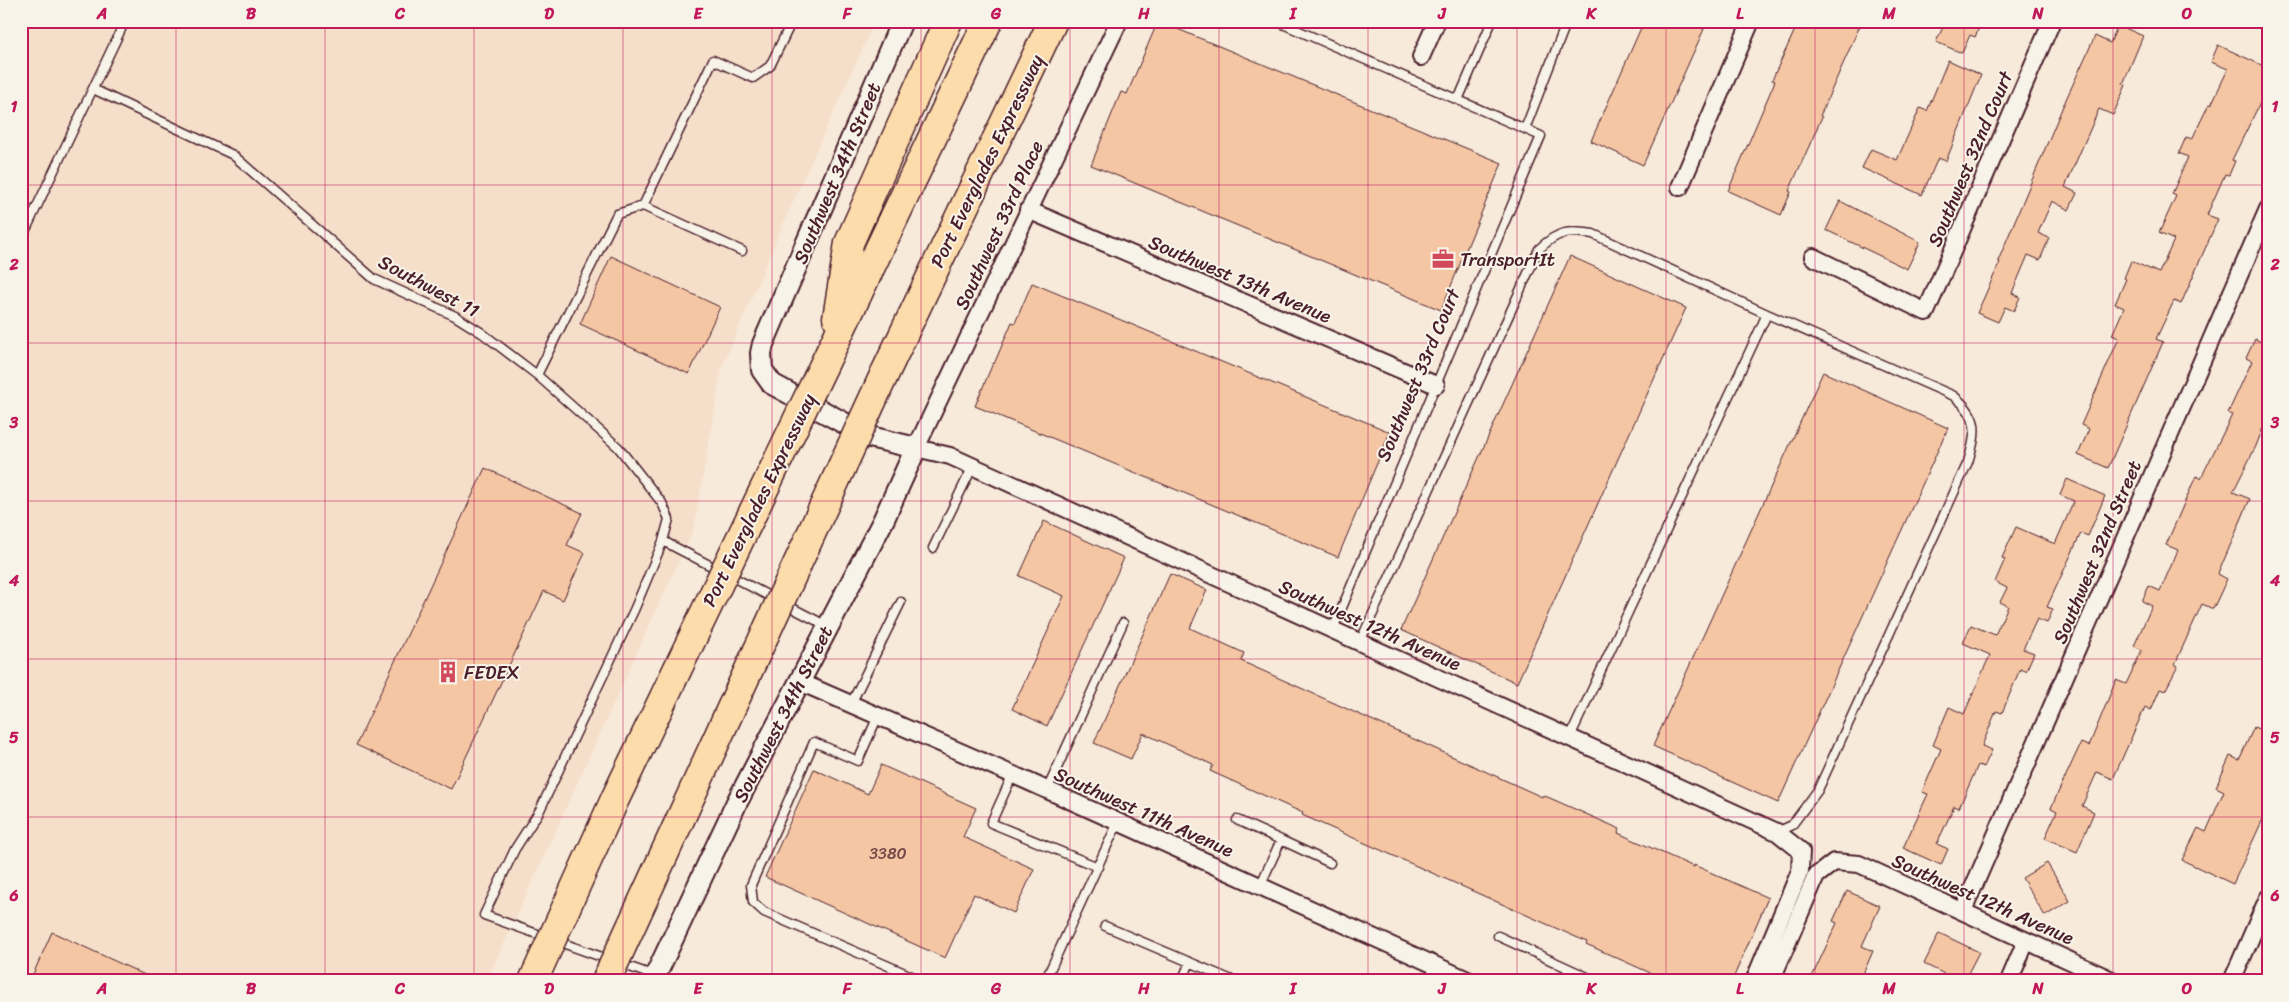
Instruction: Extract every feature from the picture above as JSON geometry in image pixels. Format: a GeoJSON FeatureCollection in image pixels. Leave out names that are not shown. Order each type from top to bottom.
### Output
{"type":"FeatureCollection","features":[{"type":"Feature","properties":{"kind":"highway"},"geometry":{"type":"LineString","coordinates":[[832,350],[849,243],[948,21]]}},
{"type":"Feature","properties":{"kind":"highway","name":"Port Everglades Expressway"},"geometry":{"type":"LineString","coordinates":[[533,981],[615,799],[832,350],[988,21]]}},
{"type":"Feature","properties":{"kind":"highway","name":"Port Everglades Expressway"},"geometry":{"type":"LineString","coordinates":[[606,981],[884,375],[1054,21]]}},
{"type":"Feature","properties":{"kind":"street","name":"Southwest 34th Street"},"geometry":{"type":"LineString","coordinates":[[654,978],[737,802],[883,521],[916,448],[870,437],[772,384],[762,370],[760,361],[763,344],[902,21]]}},
{"type":"Feature","properties":{"kind":"street","name":"Southwest 33rd Place"},"geometry":{"type":"LineString","coordinates":[[916,448],[1119,21]]}},
{"type":"Feature","properties":{"kind":"street"},"geometry":{"type":"LineString","coordinates":[[1421,58],[1437,21]]}},
{"type":"Feature","properties":{"kind":"street"},"geometry":{"type":"LineString","coordinates":[[1680,187],[1751,21]]}},
{"type":"Feature","properties":{"kind":"street","name":"Southwest 32nd Court"},"geometry":{"type":"LineString","coordinates":[[1812,257],[1926,312],[2052,21]]}},
{"type":"Feature","properties":{"kind":"street","name":"Southwest 32nd Street"},"geometry":{"type":"LineString","coordinates":[[1963,912],[2268,209]]}},
{"type":"Feature","properties":{"kind":"street","name":"Southwest 13th Avenue"},"geometry":{"type":"LineString","coordinates":[[1028,210],[1436,385]]}},
{"type":"Feature","properties":{"kind":"street","name":"Southwest 12th Avenue"},"geometry":{"type":"LineString","coordinates":[[916,448],[950,456],[973,466],[1777,832],[1801,851],[1800,871],[1754,981]]}},
{"type":"Feature","properties":{"kind":"street","name":"Southwest 11th Avenue"},"geometry":{"type":"LineString","coordinates":[[800,682],[1013,774],[1470,981]]}},
{"type":"Feature","properties":{"kind":"street","name":"Southwest 12th Avenue"},"geometry":{"type":"LineString","coordinates":[[1771,981],[1816,876],[1834,862],[1858,864],[2114,981]]}},
{"type":"Feature","properties":{"kind":"street"},"geometry":{"type":"LineString","coordinates":[[2232,981],[2268,898]]}},
{"type":"Feature","properties":{"kind":"street"},"geometry":{"type":"LineString","coordinates":[[2009,981],[2026,941]]}},
{"type":"Feature","properties":{"kind":"lane"},"geometry":{"type":"LineString","coordinates":[[21,240],[125,21]]}},
{"type":"Feature","properties":{"kind":"lane"},"geometry":{"type":"LineString","coordinates":[[643,206],[712,60],[753,78],[770,66],[792,21]]}},
{"type":"Feature","properties":{"kind":"lane"},"geometry":{"type":"LineString","coordinates":[[1276,21],[1525,129],[1567,21]]}},
{"type":"Feature","properties":{"kind":"lane"},"geometry":{"type":"LineString","coordinates":[[1458,100],[1492,21]]}},
{"type":"Feature","properties":{"kind":"lane","name":"Southwest 11"},"geometry":{"type":"LineString","coordinates":[[93,89],[233,155],[374,279],[455,316],[482,333],[537,375],[618,447],[662,503],[669,519],[664,541]]}},
{"type":"Feature","properties":{"kind":"lane","name":"Southwest 33rd Court"},"geometry":{"type":"LineString","coordinates":[[1333,629],[1541,136],[1525,129]]}},
{"type":"Feature","properties":{"kind":"lane"},"geometry":{"type":"LineString","coordinates":[[537,375],[617,214],[643,206],[742,251]]}},
{"type":"Feature","properties":{"kind":"lane"},"geometry":{"type":"LineString","coordinates":[[1360,642],[1539,249],[1552,237],[1572,230],[1593,234],[1767,314],[1954,396],[1964,404],[1973,416],[1975,437],[1968,462],[1818,790],[1792,825],[1777,832]]}},
{"type":"Feature","properties":{"kind":"lane"},"geometry":{"type":"LineString","coordinates":[[1570,737],[1767,314]]}},
{"type":"Feature","properties":{"kind":"lane"},"geometry":{"type":"LineString","coordinates":[[933,548],[973,466]]}},
{"type":"Feature","properties":{"kind":"lane"},"geometry":{"type":"LineString","coordinates":[[654,978],[484,915],[515,849],[540,810],[635,608],[664,541],[828,627]]}},
{"type":"Feature","properties":{"kind":"lane"},"geometry":{"type":"LineString","coordinates":[[851,704],[902,602]]}},
{"type":"Feature","properties":{"kind":"lane"},"geometry":{"type":"LineString","coordinates":[[1047,790],[1123,623]]}},
{"type":"Feature","properties":{"kind":"lane"},"geometry":{"type":"LineString","coordinates":[[878,716],[858,761],[814,742],[751,885],[753,902],[764,912],[923,981]]}},
{"type":"Feature","properties":{"kind":"lane"},"geometry":{"type":"LineString","coordinates":[[1013,774],[992,823],[1098,867]]}},
{"type":"Feature","properties":{"kind":"lane"},"geometry":{"type":"LineString","coordinates":[[1238,820],[1330,863]]}},
{"type":"Feature","properties":{"kind":"lane"},"geometry":{"type":"LineString","coordinates":[[1045,981],[1118,822]]}},
{"type":"Feature","properties":{"kind":"lane"},"geometry":{"type":"LineString","coordinates":[[1260,886],[1281,840]]}},
{"type":"Feature","properties":{"kind":"lane"},"geometry":{"type":"LineString","coordinates":[[1105,926],[1234,981]]}},
{"type":"Feature","properties":{"kind":"lane"},"geometry":{"type":"LineString","coordinates":[[1498,936],[1596,981]]}},
{"type":"Feature","properties":{"kind":"lane"},"geometry":{"type":"LineString","coordinates":[[1182,981],[1190,962]]}},
{"type":"Feature","properties":{"kind":"lane"},"geometry":{"type":"LineString","coordinates":[[1428,981],[1436,965]]}},
{"type":"Feature","properties":{"kind":"lane"},"geometry":{"type":"LineString","coordinates":[[1564,981],[1569,969]]}},
{"type":"Feature","properties":{"kind":"shaded area"},"geometry":{"type":"Polygon","coordinates":[[[21,21],[875,21],[788,213],[722,367],[694,528],[487,981],[21,981],[21,21]]]}},
{"type":"Feature","properties":{"kind":"building"},"geometry":{"type":"Polygon","coordinates":[[[1158,21],[1502,163],[1441,310],[1091,165],[1121,92],[1127,94],[1158,21]]]}},
{"type":"Feature","properties":{"kind":"building"},"geometry":{"type":"Polygon","coordinates":[[[1644,21],[1688,21],[1704,29],[1643,165],[1591,141],[1644,21]]]}},
{"type":"Feature","properties":{"kind":"building"},"geometry":{"type":"Polygon","coordinates":[[[1799,21],[1862,21],[1820,116],[1822,117],[1789,191],[1791,192],[1781,215],[1728,191],[1775,81],[1772,80],[1799,21]]]}},
{"type":"Feature","properties":{"kind":"building"},"geometry":{"type":"Polygon","coordinates":[[[1937,21],[1982,21],[1975,37],[1970,35],[1962,53],[1936,42],[1944,25],[1937,21]]]}},
{"type":"Feature","properties":{"kind":"building"},"geometry":{"type":"Polygon","coordinates":[[[2118,25],[2143,36],[2123,84],[2126,85],[2113,115],[2099,109],[2065,187],[2077,193],[2069,210],[2052,201],[2038,233],[2049,238],[2040,260],[2028,255],[2012,293],[2020,297],[2014,311],[2005,307],[1998,322],[1977,313],[2000,262],[1998,261],[2063,106],[2095,36],[2110,43],[2118,25]]]}},
{"type":"Feature","properties":{"kind":"building"},"geometry":{"type":"Polygon","coordinates":[[[2218,45],[2268,68],[2268,107],[2260,103],[2232,160],[2235,161],[2229,175],[2225,174],[2207,215],[2218,219],[2181,304],[2174,301],[2156,339],[2163,342],[2108,468],[2078,455],[2089,429],[2081,425],[2119,338],[2112,335],[2124,308],[2115,304],[2126,279],[2124,278],[2131,261],[2159,273],[2174,240],[2159,233],[2176,196],[2172,194],[2188,157],[2179,153],[2186,137],[2192,139],[2228,69],[2211,62],[2218,45]]]}},
{"type":"Feature","properties":{"kind":"building"},"geometry":{"type":"Polygon","coordinates":[[[1948,60],[1981,75],[1946,161],[1938,158],[1922,195],[1862,168],[1871,149],[1897,160],[1920,108],[1927,111],[1948,60]]]}},
{"type":"Feature","properties":{"kind":"building"},"geometry":{"type":"Polygon","coordinates":[[[1840,201],[1920,242],[1907,269],[1826,230],[1840,201]]]}},
{"type":"Feature","properties":{"kind":"building"},"geometry":{"type":"Polygon","coordinates":[[[611,256],[720,307],[689,374],[580,324],[611,256]]]}},
{"type":"Feature","properties":{"kind":"building"},"geometry":{"type":"Polygon","coordinates":[[[1570,256],[1686,308],[1517,683],[1401,630],[1570,256]]]}},
{"type":"Feature","properties":{"kind":"building"},"geometry":{"type":"Polygon","coordinates":[[[1032,283],[1390,432],[1338,557],[975,406],[1012,322],[1015,323],[1032,283]]]}},
{"type":"Feature","properties":{"kind":"building"},"geometry":{"type":"Polygon","coordinates":[[[2255,339],[2268,345],[2268,415],[2256,446],[2233,492],[2250,499],[2218,574],[2227,579],[2213,609],[2202,604],[2175,664],[2178,666],[2165,691],[2160,689],[2151,710],[2145,707],[2113,779],[2097,772],[2082,806],[2094,812],[2077,852],[2045,838],[2057,811],[2051,808],[2081,743],[2089,746],[2116,680],[2126,684],[2142,650],[2134,646],[2152,606],[2142,601],[2149,586],[2160,591],[2178,550],[2166,545],[2196,476],[2201,478],[2232,415],[2228,413],[2252,361],[2246,358],[2255,339]]]}},
{"type":"Feature","properties":{"kind":"building"},"geometry":{"type":"Polygon","coordinates":[[[1823,372],[1948,428],[1778,803],[1653,746],[1823,372]]]}},
{"type":"Feature","properties":{"kind":"building","name":"FEDEX"},"geometry":{"type":"Polygon","coordinates":[[[485,468],[582,513],[567,545],[585,553],[563,600],[544,591],[451,789],[356,745],[485,468]]]}},
{"type":"Feature","properties":{"kind":"building"},"geometry":{"type":"Polygon","coordinates":[[[2067,479],[2105,496],[2088,536],[2081,533],[2047,607],[2053,609],[2047,623],[2037,619],[2023,649],[2034,653],[2026,671],[2020,669],[2002,713],[1996,711],[1982,746],[1992,750],[1984,767],[1978,765],[1959,808],[1954,806],[1937,844],[1948,849],[1941,865],[1903,848],[1928,794],[1922,792],[1941,749],[1933,745],[1949,707],[1964,714],[1990,655],[1963,643],[1971,625],[1995,635],[2008,606],[2000,602],[2007,588],[1995,582],[2005,559],[2002,558],[2016,527],[2055,544],[2074,501],[2060,495],[2067,479]]]}},
{"type":"Feature","properties":{"kind":"building"},"geometry":{"type":"Polygon","coordinates":[[[1044,521],[1124,558],[1047,726],[1012,709],[1064,596],[1019,576],[1044,521]]]}},
{"type":"Feature","properties":{"kind":"building"},"geometry":{"type":"Polygon","coordinates":[[[1170,574],[1207,590],[1190,628],[1244,653],[1241,661],[1542,797],[1543,795],[1620,829],[1618,833],[1768,898],[1732,981],[1669,981],[1586,944],[1587,942],[1302,815],[1303,813],[1210,771],[1213,765],[1143,733],[1131,759],[1094,743],[1170,574]]]}},
{"type":"Feature","properties":{"kind":"building"},"geometry":{"type":"Polygon","coordinates":[[[2254,727],[2268,733],[2268,808],[2233,884],[2182,860],[2198,828],[2206,832],[2224,791],[2216,787],[2230,756],[2239,760],[2254,727]]]}},
{"type":"Feature","properties":{"kind":"building"},"geometry":{"type":"Polygon","coordinates":[[[881,765],[976,808],[963,837],[1034,869],[1014,913],[974,894],[945,958],[765,877],[814,769],[868,794],[881,765]]]}},
{"type":"Feature","properties":{"kind":"building"},"geometry":{"type":"Polygon","coordinates":[[[2047,863],[2070,901],[2045,916],[2022,878],[2047,863]]]}},
{"type":"Feature","properties":{"kind":"building"},"geometry":{"type":"Polygon","coordinates":[[[1847,891],[1880,906],[1862,946],[1873,951],[1860,981],[1810,981],[1837,923],[1833,921],[1847,891]]]}},
{"type":"Feature","properties":{"kind":"building"},"geometry":{"type":"Polygon","coordinates":[[[52,932],[158,981],[30,981],[52,932]]]}},
{"type":"Feature","properties":{"kind":"building"},"geometry":{"type":"Polygon","coordinates":[[[1939,933],[1979,952],[1964,981],[1959,981],[1924,964],[1939,933]]]}},
{"type":"Feature","properties":{"kind":"place","name":"TransportIt"},"geometry":{"type":"Point","coordinates":[1443,259]}},
{"type":"Feature","properties":{"kind":"place","name":"FEDEX"},"geometry":{"type":"Point","coordinates":[448,672]}}]}
